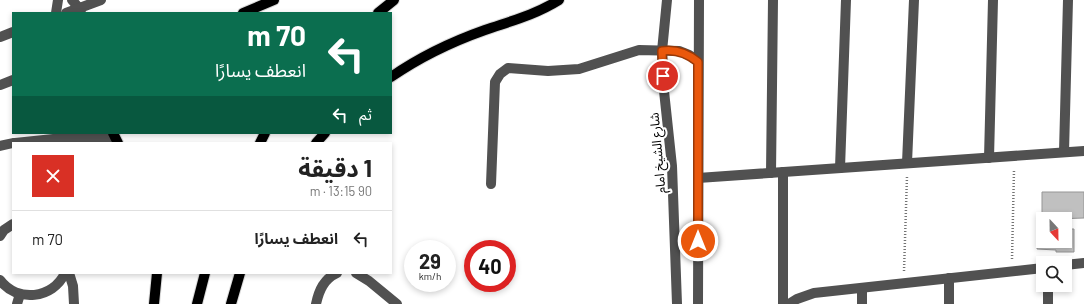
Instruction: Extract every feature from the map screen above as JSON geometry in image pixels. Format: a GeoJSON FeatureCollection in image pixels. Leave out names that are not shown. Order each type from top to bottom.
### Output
{"type":"FeatureCollection","features":[{"type":"Feature","properties":{"kind":"main road"},"geometry":{"type":"LineString","coordinates":[[245,12],[274,0]]}},
{"type":"Feature","properties":{"kind":"main road"},"geometry":{"type":"LineString","coordinates":[[379,12],[394,0]]}},
{"type":"Feature","properties":{"kind":"main road"},"geometry":{"type":"LineString","coordinates":[[392,76],[432,52],[459,40],[532,14],[559,0]]}},
{"type":"Feature","properties":{"kind":"main road"},"geometry":{"type":"LineString","coordinates":[[317,142],[324,134]]}},
{"type":"Feature","properties":{"kind":"main road"},"geometry":{"type":"LineString","coordinates":[[154,304],[157,274]]}},
{"type":"Feature","properties":{"kind":"main road"},"geometry":{"type":"LineString","coordinates":[[197,304],[204,274]]}},
{"type":"Feature","properties":{"kind":"main road"},"geometry":{"type":"LineString","coordinates":[[231,304],[240,274]]}},
{"type":"Feature","properties":{"kind":"street"},"geometry":{"type":"LineString","coordinates":[[56,12],[58,0]]}},
{"type":"Feature","properties":{"kind":"street"},"geometry":{"type":"LineString","coordinates":[[72,0],[80,10],[100,0]]}},
{"type":"Feature","properties":{"kind":"street","name":"شارع الشيخ امام"},"geometry":{"type":"LineString","coordinates":[[668,0],[662,51],[664,91],[672,166],[677,304]]}},
{"type":"Feature","properties":{"kind":"street"},"geometry":{"type":"LineString","coordinates":[[698,304],[699,0]]}},
{"type":"Feature","properties":{"kind":"street"},"geometry":{"type":"LineString","coordinates":[[771,173],[773,0]]}},
{"type":"Feature","properties":{"kind":"street"},"geometry":{"type":"LineString","coordinates":[[840,168],[846,0]]}},
{"type":"Feature","properties":{"kind":"street"},"geometry":{"type":"LineString","coordinates":[[907,163],[914,0]]}},
{"type":"Feature","properties":{"kind":"street"},"geometry":{"type":"LineString","coordinates":[[989,158],[993,0]]}},
{"type":"Feature","properties":{"kind":"street"},"geometry":{"type":"LineString","coordinates":[[1064,152],[1068,0]]}},
{"type":"Feature","properties":{"kind":"street"},"geometry":{"type":"LineString","coordinates":[[0,37],[12,32]]}},
{"type":"Feature","properties":{"kind":"street"},"geometry":{"type":"LineString","coordinates":[[492,184],[495,82],[503,70],[513,68],[564,71],[594,65],[631,52],[679,51],[689,55],[698,62]]}},
{"type":"Feature","properties":{"kind":"street"},"geometry":{"type":"LineString","coordinates":[[0,85],[12,80]]}},
{"type":"Feature","properties":{"kind":"street"},"geometry":{"type":"LineString","coordinates":[[20,142],[63,135],[115,138]]}},
{"type":"Feature","properties":{"kind":"street"},"geometry":{"type":"LineString","coordinates":[[0,146],[12,143]]}},
{"type":"Feature","properties":{"kind":"street"},"geometry":{"type":"LineString","coordinates":[[698,178],[1084,151]]}},
{"type":"Feature","properties":{"kind":"street"},"geometry":{"type":"LineString","coordinates":[[783,172],[784,304]]}},
{"type":"Feature","properties":{"kind":"street"},"geometry":{"type":"LineString","coordinates":[[0,236],[4,230],[12,225]]}},
{"type":"Feature","properties":{"kind":"street"},"geometry":{"type":"LineString","coordinates":[[1072,264],[1084,263]]}},
{"type":"Feature","properties":{"kind":"street"},"geometry":{"type":"LineString","coordinates":[[789,304],[797,299],[814,293],[1036,269]]}},
{"type":"Feature","properties":{"kind":"street"},"geometry":{"type":"LineString","coordinates":[[0,280],[18,299],[49,291],[57,285],[64,274]]}},
{"type":"Feature","properties":{"kind":"street"},"geometry":{"type":"LineString","coordinates":[[69,274],[73,286],[74,304]]}},
{"type":"Feature","properties":{"kind":"street"},"geometry":{"type":"LineString","coordinates":[[316,304],[324,283],[328,278],[335,274]]}},
{"type":"Feature","properties":{"kind":"street"},"geometry":{"type":"LineString","coordinates":[[358,274],[369,281],[397,304]]}},
{"type":"Feature","properties":{"kind":"street"},"geometry":{"type":"LineString","coordinates":[[949,278],[949,304]]}},
{"type":"Feature","properties":{"kind":"street"},"geometry":{"type":"LineString","coordinates":[[862,288],[862,304]]}},
{"type":"Feature","properties":{"kind":"street"},"geometry":{"type":"LineString","coordinates":[[1048,292],[1048,304]]}},
{"type":"Feature","properties":{"kind":"path"},"geometry":{"type":"LineString","coordinates":[[1012,271],[1014,156]]}},
{"type":"Feature","properties":{"kind":"path"},"geometry":{"type":"LineString","coordinates":[[904,283],[907,163]]}},
{"type":"Feature","properties":{"kind":"building"},"geometry":{"type":"Polygon","coordinates":[[[1042,192],[1084,192],[1084,218],[1072,218],[1072,212],[1042,212],[1042,192]]]}},
{"type":"Feature","properties":{"kind":"building"},"geometry":{"type":"Polygon","coordinates":[[[1072,229],[1074,229],[1074,252],[1056,252],[1056,250],[1037,249],[1072,248],[1072,229]]]}},
{"type":"Feature","properties":{"kind":"route"},"geometry":{"type":"LineString","coordinates":[[663,76],[662,51],[679,51],[689,55],[698,62],[698,241]]}}]}
